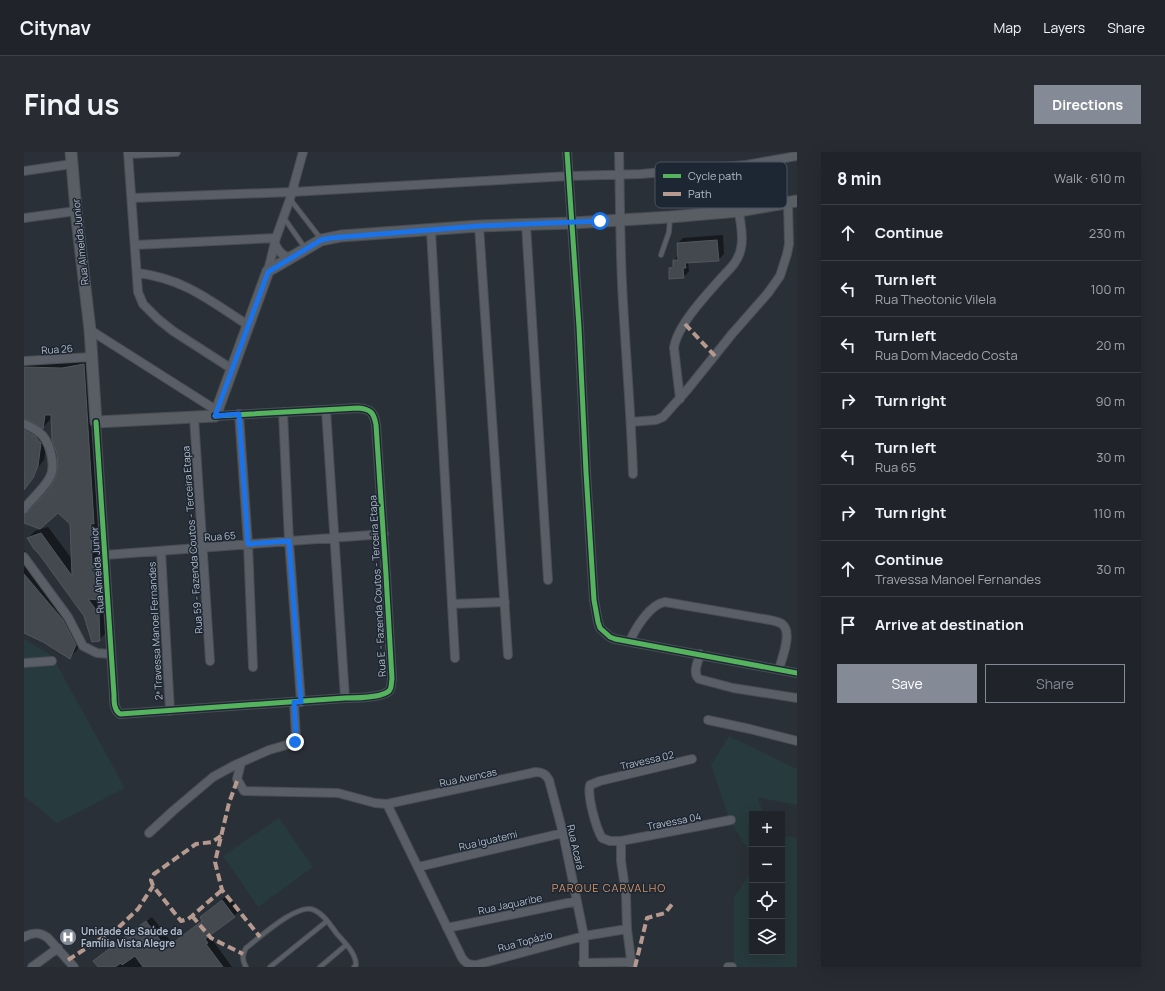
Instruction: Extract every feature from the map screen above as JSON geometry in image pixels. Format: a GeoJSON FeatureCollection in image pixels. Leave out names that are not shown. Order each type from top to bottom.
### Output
{"type":"FeatureCollection","features":[{"type":"Feature","properties":{"kind":"main road","name":"Rua Almeida Junior"},"geometry":{"type":"LineString","coordinates":[[71,152],[76,211],[90,330],[96,422]]}},
{"type":"Feature","properties":{"kind":"main road"},"geometry":{"type":"LineString","coordinates":[[96,422],[194,417],[216,413],[268,272],[321,240],[341,236],[479,226],[619,220],[739,211],[757,208]]}},
{"type":"Feature","properties":{"kind":"street"},"geometry":{"type":"LineString","coordinates":[[176,152],[128,153],[139,296],[142,304],[173,330],[232,369]]}},
{"type":"Feature","properties":{"kind":"street"},"geometry":{"type":"LineString","coordinates":[[268,272],[303,152]]}},
{"type":"Feature","properties":{"kind":"street"},"geometry":{"type":"LineString","coordinates":[[567,152],[579,327],[595,614],[600,628],[610,637],[797,673]]}},
{"type":"Feature","properties":{"kind":"street"},"geometry":{"type":"LineString","coordinates":[[619,152],[619,220],[633,474]]}},
{"type":"Feature","properties":{"kind":"street"},"geometry":{"type":"LineString","coordinates":[[763,162],[797,156]]}},
{"type":"Feature","properties":{"kind":"street"},"geometry":{"type":"LineString","coordinates":[[24,171],[72,164]]}},
{"type":"Feature","properties":{"kind":"street"},"geometry":{"type":"LineString","coordinates":[[132,198],[291,195],[569,176],[619,175],[655,172]]}},
{"type":"Feature","properties":{"kind":"street"},"geometry":{"type":"LineString","coordinates":[[631,422],[660,419],[680,399],[732,334],[768,293],[780,276],[789,244],[792,202]]}},
{"type":"Feature","properties":{"kind":"street"},"geometry":{"type":"LineString","coordinates":[[24,218],[76,211]]}},
{"type":"Feature","properties":{"kind":"street"},"geometry":{"type":"LineString","coordinates":[[680,399],[675,342],[697,306],[739,256],[742,240],[739,211]]}},
{"type":"Feature","properties":{"kind":"street"},"geometry":{"type":"LineString","coordinates":[[526,224],[548,580]]}},
{"type":"Feature","properties":{"kind":"street"},"geometry":{"type":"LineString","coordinates":[[479,226],[508,655]]}},
{"type":"Feature","properties":{"kind":"street"},"geometry":{"type":"LineString","coordinates":[[431,230],[455,658]]}},
{"type":"Feature","properties":{"kind":"street"},"geometry":{"type":"LineString","coordinates":[[135,245],[276,241]]}},
{"type":"Feature","properties":{"kind":"street"},"geometry":{"type":"LineString","coordinates":[[276,241],[278,250],[283,255],[290,258]]}},
{"type":"Feature","properties":{"kind":"street"},"geometry":{"type":"LineString","coordinates":[[138,273],[155,276],[186,286],[248,325]]}},
{"type":"Feature","properties":{"kind":"street"},"geometry":{"type":"LineString","coordinates":[[90,330],[216,413],[239,414],[326,410],[345,698]]}},
{"type":"Feature","properties":{"kind":"street","name":"Rua 26"},"geometry":{"type":"LineString","coordinates":[[24,361],[91,357]]}},
{"type":"Feature","properties":{"kind":"street","name":"Rua E - Fazenda Coutos - Terceira Etapa"},"geometry":{"type":"LineString","coordinates":[[120,714],[381,695],[389,691],[391,686],[384,534],[375,416],[370,410],[358,408],[326,410]]}},
{"type":"Feature","properties":{"kind":"street"},"geometry":{"type":"LineString","coordinates":[[150,833],[174,810],[214,778],[240,762],[269,750],[295,742],[297,702],[283,412]]}},
{"type":"Feature","properties":{"kind":"street"},"geometry":{"type":"LineString","coordinates":[[239,414],[248,544],[253,667]]}},
{"type":"Feature","properties":{"kind":"street","name":"Rua 59 - Fazenda Coutos - Terceira Etapa"},"geometry":{"type":"LineString","coordinates":[[194,417],[210,661]]}},
{"type":"Feature","properties":{"kind":"street","name":"Rua Almeida Junior"},"geometry":{"type":"LineString","coordinates":[[96,422],[114,701],[116,709],[120,714]]}},
{"type":"Feature","properties":{"kind":"street"},"geometry":{"type":"LineString","coordinates":[[24,424],[39,432],[45,440],[48,446],[52,470],[48,481],[24,509]]}},
{"type":"Feature","properties":{"kind":"street","name":"Rua 65"},"geometry":{"type":"LineString","coordinates":[[105,555],[384,534]]}},
{"type":"Feature","properties":{"kind":"street","name":"2ª Travessa Manoel Fernandes"},"geometry":{"type":"LineString","coordinates":[[161,551],[170,711]]}},
{"type":"Feature","properties":{"kind":"street"},"geometry":{"type":"LineString","coordinates":[[24,557],[68,617],[83,646],[97,653],[111,654]]}},
{"type":"Feature","properties":{"kind":"street"},"geometry":{"type":"LineString","coordinates":[[452,604],[505,602]]}},
{"type":"Feature","properties":{"kind":"street"},"geometry":{"type":"LineString","coordinates":[[630,641],[632,635],[648,613],[655,606],[661,603],[770,620],[782,624],[787,631],[787,637],[779,669]]}},
{"type":"Feature","properties":{"kind":"street"},"geometry":{"type":"LineString","coordinates":[[700,654],[696,673],[699,679],[733,688],[797,698]]}},
{"type":"Feature","properties":{"kind":"street"},"geometry":{"type":"LineString","coordinates":[[24,663],[52,661]]}},
{"type":"Feature","properties":{"kind":"street"},"geometry":{"type":"LineString","coordinates":[[708,720],[797,741]]}},
{"type":"Feature","properties":{"kind":"street","name":"Travessa 02"},"geometry":{"type":"LineString","coordinates":[[621,841],[610,841],[602,838],[591,803],[590,785],[607,779],[692,759]]}},
{"type":"Feature","properties":{"kind":"street"},"geometry":{"type":"LineString","coordinates":[[240,762],[237,779],[244,791],[338,793],[375,803],[387,804],[447,928]]}},
{"type":"Feature","properties":{"kind":"street","name":"Rua Avencas"},"geometry":{"type":"LineString","coordinates":[[387,804],[536,772],[545,774],[549,780]]}},
{"type":"Feature","properties":{"kind":"street","name":"Rua Acará"},"geometry":{"type":"LineString","coordinates":[[549,780],[563,833],[584,936],[583,965]]}},
{"type":"Feature","properties":{"kind":"street","name":"Travessa 04"},"geometry":{"type":"LineString","coordinates":[[621,841],[731,820]]}},
{"type":"Feature","properties":{"kind":"street","name":"Rua Iguatemi"},"geometry":{"type":"LineString","coordinates":[[418,867],[563,833]]}},
{"type":"Feature","properties":{"kind":"street"},"geometry":{"type":"LineString","coordinates":[[583,965],[631,964],[627,929],[626,895],[620,851],[621,841]]}},
{"type":"Feature","properties":{"kind":"street","name":"Rua Jaquaribe"},"geometry":{"type":"LineString","coordinates":[[447,928],[577,901]]}},
{"type":"Feature","properties":{"kind":"street","name":"Rua Topázio"},"geometry":{"type":"LineString","coordinates":[[447,928],[462,958],[470,965],[476,965],[584,936],[627,929]]}},
{"type":"Feature","properties":{"kind":"street"},"geometry":{"type":"LineString","coordinates":[[24,937],[31,933],[38,933],[48,938],[74,967]]}},
{"type":"Feature","properties":{"kind":"street"},"geometry":{"type":"LineString","coordinates":[[32,967],[58,948]]}},
{"type":"Feature","properties":{"kind":"lane"},"geometry":{"type":"LineString","coordinates":[[291,195],[321,240]]}},
{"type":"Feature","properties":{"kind":"lane"},"geometry":{"type":"LineString","coordinates":[[661,255],[669,232],[670,216]]}},
{"type":"Feature","properties":{"kind":"lane"},"geometry":{"type":"LineString","coordinates":[[283,218],[305,249]]}},
{"type":"Feature","properties":{"kind":"lane"},"geometry":{"type":"LineString","coordinates":[[246,967],[243,954],[246,948],[291,914],[301,909],[308,908],[314,910],[327,921],[354,956],[357,966]]}},
{"type":"Feature","properties":{"kind":"lane"},"geometry":{"type":"LineString","coordinates":[[270,967],[327,921]]}},
{"type":"Feature","properties":{"kind":"lane"},"geometry":{"type":"LineString","coordinates":[[320,967],[346,945]]}},
{"type":"Feature","properties":{"kind":"green space"},"geometry":{"type":"Polygon","coordinates":[[[24,639],[52,656],[125,788],[57,823],[24,796],[24,639]]]}},
{"type":"Feature","properties":{"kind":"green space"},"geometry":{"type":"Polygon","coordinates":[[[729,736],[797,769],[797,805],[757,797],[763,811],[749,811],[749,851],[730,821],[711,765],[729,736]]]}},
{"type":"Feature","properties":{"kind":"green space"},"geometry":{"type":"Polygon","coordinates":[[[279,818],[313,867],[258,907],[223,856],[279,818]]]}},
{"type":"Feature","properties":{"kind":"green space"},"geometry":{"type":"Polygon","coordinates":[[[785,836],[797,838],[797,967],[734,967],[734,897],[749,874],[749,955],[785,955],[785,836]]]}},
{"type":"Feature","properties":{"kind":"building"},"geometry":{"type":"Polygon","coordinates":[[[717,240],[719,261],[685,263],[686,268],[683,268],[684,278],[669,279],[669,268],[673,267],[673,260],[678,260],[677,243],[717,240]]]}},
{"type":"Feature","properties":{"kind":"building"},"geometry":{"type":"Polygon","coordinates":[[[84,364],[94,524],[91,523],[92,565],[95,566],[97,573],[100,600],[88,599],[99,614],[100,641],[92,642],[84,616],[27,538],[41,533],[72,576],[70,524],[58,513],[40,529],[24,523],[24,514],[28,512],[49,489],[55,479],[58,467],[57,454],[52,440],[51,415],[45,415],[43,429],[24,419],[24,367],[62,368],[84,364]]]}},
{"type":"Feature","properties":{"kind":"building"},"geometry":{"type":"Polygon","coordinates":[[[24,430],[35,436],[41,443],[38,466],[33,478],[24,490],[24,430]]]}},
{"type":"Feature","properties":{"kind":"building"},"geometry":{"type":"Polygon","coordinates":[[[24,574],[63,620],[76,645],[70,659],[43,642],[24,633],[24,574]]]}},
{"type":"Feature","properties":{"kind":"building"},"geometry":{"type":"Polygon","coordinates":[[[222,900],[235,917],[205,939],[208,943],[206,944],[223,967],[143,967],[135,956],[122,965],[121,963],[115,967],[98,967],[93,961],[146,921],[166,948],[202,921],[200,917],[222,900]]]}},
{"type":"Feature","properties":{"kind":"marked path"},"geometry":{"type":"LineString","coordinates":[[685,324],[715,356]]}},
{"type":"Feature","properties":{"kind":"marked path"},"geometry":{"type":"LineString","coordinates":[[237,781],[229,803],[215,862],[222,890],[260,937]]}},
{"type":"Feature","properties":{"kind":"marked path"},"geometry":{"type":"LineString","coordinates":[[221,836],[212,842],[196,844],[154,874],[151,880],[153,886],[181,921],[192,916],[222,890]]}},
{"type":"Feature","properties":{"kind":"marked path"},"geometry":{"type":"LineString","coordinates":[[68,960],[119,927],[138,909],[153,886]]}},
{"type":"Feature","properties":{"kind":"marked path"},"geometry":{"type":"LineString","coordinates":[[635,967],[647,918],[665,913],[673,903]]}},
{"type":"Feature","properties":{"kind":"marked path"},"geometry":{"type":"LineString","coordinates":[[192,916],[211,938],[243,954]]}},
{"type":"Feature","properties":{"kind":"cycle path"},"geometry":{"type":"LineString","coordinates":[[567,152],[579,327],[594,600],[600,628],[610,637],[615,639],[797,673]]}},
{"type":"Feature","properties":{"kind":"cycle path"},"geometry":{"type":"LineString","coordinates":[[96,422],[114,700],[115,708],[120,714],[368,697],[380,695],[389,691],[392,679],[386,575],[376,425],[373,415],[366,409],[358,408],[215,416]]}},
{"type":"Feature","properties":{"kind":"place","name":"Unidade de Saúde da Família Vista Alegre"},"geometry":{"type":"Point","coordinates":[68,937]}},
{"type":"Feature","properties":{"kind":"district","name":"PARQUE CARVALHO"},"geometry":{"type":"Point","coordinates":[609,888]}},
{"type":"Feature","properties":{"kind":"route"},"geometry":{"type":"LineString","coordinates":[[295,742],[294,702],[301,702],[289,541],[248,544],[239,414],[215,416],[257,298],[268,272],[321,240],[341,236],[479,226],[600,221]]}}]}
